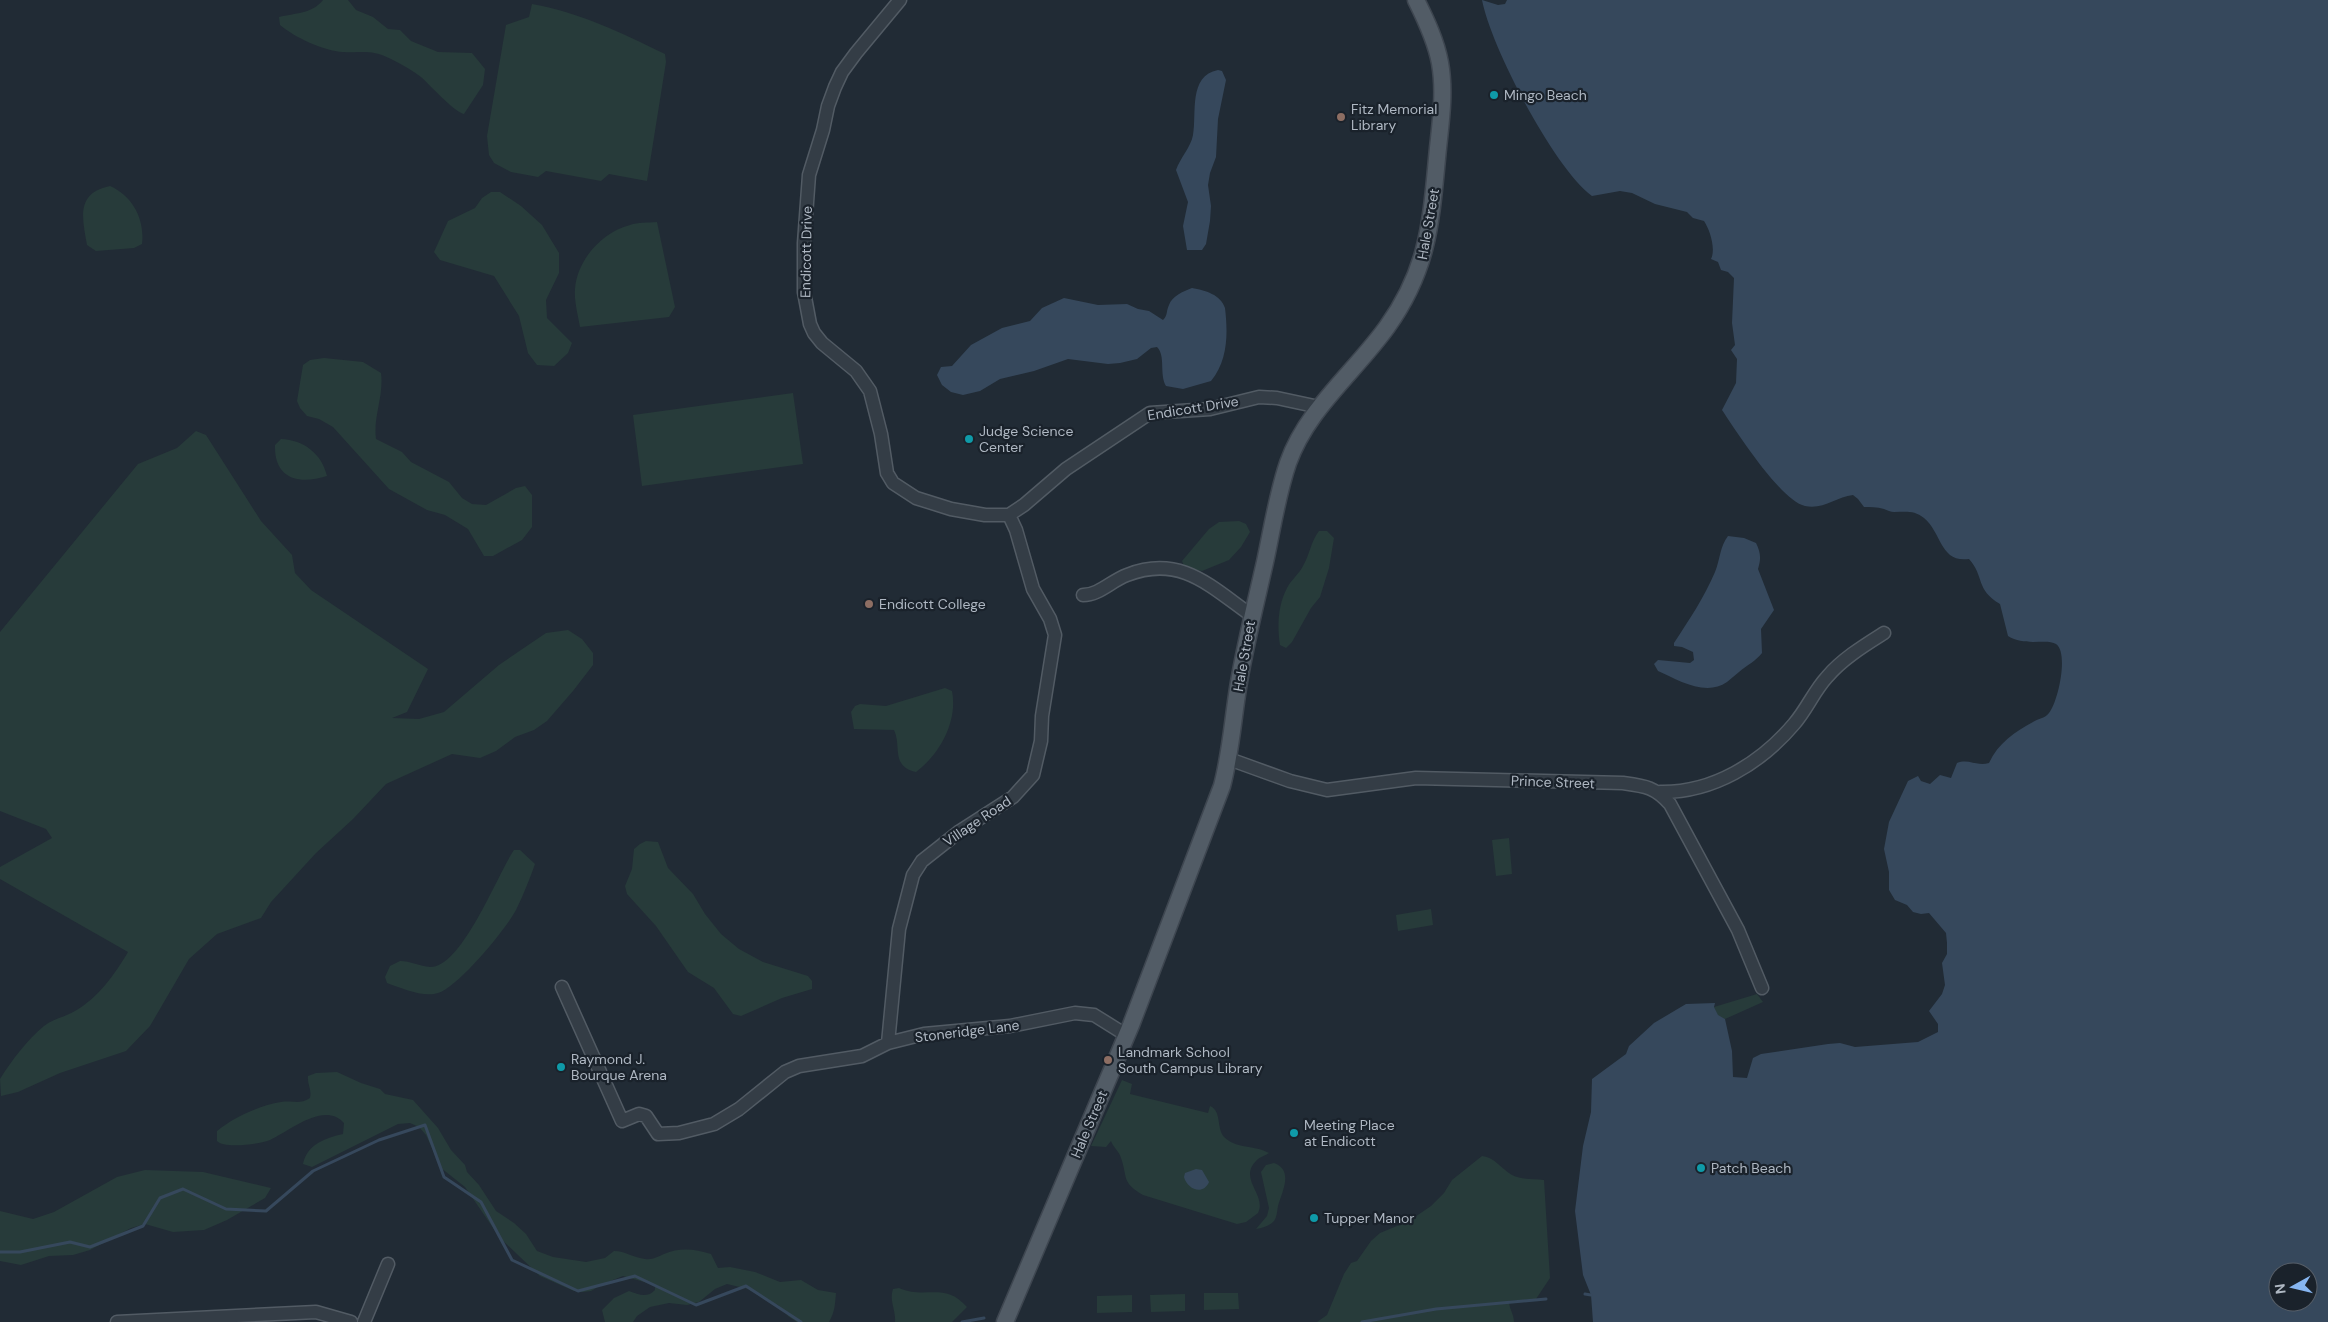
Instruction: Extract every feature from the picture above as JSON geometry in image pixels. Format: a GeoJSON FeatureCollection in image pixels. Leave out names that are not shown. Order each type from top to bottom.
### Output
{"type":"FeatureCollection","features":[{"type":"Feature","properties":{"kind":"main road","name":"Hale Street"},"geometry":{"type":"LineString","coordinates":[[1005,1322],[1160,954],[1222,786],[1229,759],[1232,724],[1251,615],[1288,464],[1303,432],[1319,407],[1385,330],[1399,310],[1410,291],[1421,264],[1428,236],[1443,93],[1440,64],[1433,40],[1416,0]]}},
{"type":"Feature","properties":{"kind":"street","name":"Endicott Drive"},"geometry":{"type":"LineString","coordinates":[[900,0],[842,72],[828,106],[823,130],[809,175],[804,292],[806,312],[814,333],[822,343],[856,371],[870,391],[881,434],[887,473],[893,483],[916,498],[951,509],[985,516],[1009,515],[1024,505],[1066,469],[1150,413],[1210,408],[1259,397],[1277,398],[1319,407]]}},
{"type":"Feature","properties":{"kind":"street","name":"Village Road"},"geometry":{"type":"LineString","coordinates":[[888,1043],[899,929],[913,875],[922,861],[960,831],[1013,797],[1033,775],[1041,741],[1042,716],[1055,635],[1050,619],[1033,589],[1016,530],[1009,515]]}},
{"type":"Feature","properties":{"kind":"street"},"geometry":{"type":"LineString","coordinates":[[1083,595],[1094,595],[1110,582],[1128,574],[1166,567],[1182,570],[1199,578],[1251,615]]}},
{"type":"Feature","properties":{"kind":"street","name":"Prince Street"},"geometry":{"type":"LineString","coordinates":[[1229,759],[1296,783],[1327,790],[1395,780],[1440,778],[1623,783],[1645,786],[1660,792],[1678,793],[1704,787],[1745,768],[1795,724],[1827,676],[1865,645],[1884,633]]}},
{"type":"Feature","properties":{"kind":"street"},"geometry":{"type":"LineString","coordinates":[[1660,792],[1670,804],[1738,930],[1762,988]]}},
{"type":"Feature","properties":{"kind":"street","name":"Stoneridge Lane"},"geometry":{"type":"LineString","coordinates":[[562,987],[622,1121],[639,1114],[646,1116],[658,1134],[679,1133],[714,1124],[739,1109],[785,1072],[799,1066],[862,1056],[888,1043],[924,1034],[1010,1026],[1075,1013],[1094,1015],[1126,1035]]}},
{"type":"Feature","properties":{"kind":"street"},"geometry":{"type":"LineString","coordinates":[[364,1322],[388,1264]]}},
{"type":"Feature","properties":{"kind":"street"},"geometry":{"type":"LineString","coordinates":[[116,1322],[316,1312],[351,1322]]}},
{"type":"Feature","properties":{"kind":"green space"},"geometry":{"type":"Polygon","coordinates":[[[323,0],[348,0],[356,10],[373,17],[388,29],[400,30],[411,41],[438,52],[472,53],[485,69],[483,85],[464,114],[448,103],[421,77],[391,59],[367,52],[343,52],[327,49],[301,39],[280,25],[279,17],[297,14],[314,8],[323,0]]]}},
{"type":"Feature","properties":{"kind":"green space"},"geometry":{"type":"Polygon","coordinates":[[[532,4],[584,18],[665,54],[666,62],[647,181],[609,174],[601,181],[546,171],[538,177],[511,172],[494,163],[489,155],[487,136],[506,25],[529,17],[532,4]]]}},
{"type":"Feature","properties":{"kind":"green space"},"geometry":{"type":"Polygon","coordinates":[[[110,186],[125,196],[136,210],[142,226],[142,244],[134,248],[96,251],[87,245],[83,216],[84,208],[86,200],[91,194],[99,189],[110,186]]]}},
{"type":"Feature","properties":{"kind":"green space"},"geometry":{"type":"Polygon","coordinates":[[[491,192],[500,192],[521,206],[542,225],[559,253],[559,273],[546,300],[547,318],[572,343],[568,353],[554,366],[537,365],[528,353],[519,316],[494,276],[440,260],[434,252],[448,221],[475,208],[482,198],[491,192]]]}},
{"type":"Feature","properties":{"kind":"green space"},"geometry":{"type":"Polygon","coordinates":[[[657,222],[675,307],[669,317],[580,327],[575,289],[580,268],[586,258],[610,234],[636,223],[657,222]]]}},
{"type":"Feature","properties":{"kind":"green space"},"geometry":{"type":"Polygon","coordinates":[[[324,358],[363,362],[381,373],[382,382],[375,431],[376,439],[402,452],[411,462],[449,482],[462,498],[472,504],[486,505],[516,488],[525,486],[532,495],[532,527],[522,540],[493,556],[484,556],[468,529],[445,515],[427,510],[389,489],[333,427],[319,419],[307,416],[297,401],[303,365],[310,360],[324,358]]]}},
{"type":"Feature","properties":{"kind":"green space"},"geometry":{"type":"Polygon","coordinates":[[[793,393],[803,464],[642,486],[633,415],[793,393]]]}},
{"type":"Feature","properties":{"kind":"green space"},"geometry":{"type":"Polygon","coordinates":[[[196,431],[206,435],[261,521],[292,555],[295,573],[311,590],[428,669],[407,712],[392,718],[419,719],[444,712],[499,665],[546,633],[568,630],[582,639],[593,653],[593,665],[547,721],[534,730],[515,737],[496,751],[480,758],[452,754],[386,784],[353,819],[316,853],[271,902],[261,918],[217,934],[189,959],[150,1026],[126,1051],[60,1073],[18,1092],[1,1096],[0,1079],[26,1044],[48,1024],[75,1011],[91,999],[112,977],[128,952],[0,879],[0,867],[52,838],[46,829],[0,811],[0,632],[138,464],[177,448],[196,431]]]}},
{"type":"Feature","properties":{"kind":"green space"},"geometry":{"type":"Polygon","coordinates":[[[281,439],[297,442],[311,450],[321,461],[327,476],[307,480],[290,477],[279,465],[276,456],[275,445],[281,439]]]}},
{"type":"Feature","properties":{"kind":"green space"},"geometry":{"type":"Polygon","coordinates":[[[1239,521],[1246,524],[1250,532],[1241,547],[1229,560],[1202,571],[1185,568],[1182,561],[1209,529],[1219,522],[1239,521]]]}},
{"type":"Feature","properties":{"kind":"green space"},"geometry":{"type":"Polygon","coordinates":[[[1319,531],[1327,531],[1334,538],[1329,568],[1320,597],[1311,608],[1292,642],[1286,648],[1280,645],[1279,638],[1279,616],[1282,601],[1289,585],[1303,566],[1319,531]]]}},
{"type":"Feature","properties":{"kind":"green space"},"geometry":{"type":"Polygon","coordinates":[[[945,688],[952,691],[953,702],[950,725],[933,756],[916,772],[908,769],[900,760],[894,730],[854,729],[851,712],[855,706],[860,704],[886,706],[945,688]]]}},
{"type":"Feature","properties":{"kind":"green space"},"geometry":{"type":"Polygon","coordinates":[[[1509,838],[1512,874],[1496,876],[1492,840],[1509,838]]]}},
{"type":"Feature","properties":{"kind":"green space"},"geometry":{"type":"Polygon","coordinates":[[[646,841],[658,842],[668,868],[693,894],[705,914],[721,934],[739,949],[763,962],[808,976],[812,981],[812,989],[782,998],[741,1016],[733,1014],[714,988],[688,972],[656,926],[627,894],[625,886],[632,869],[634,849],[646,841]]]}},
{"type":"Feature","properties":{"kind":"green space"},"geometry":{"type":"Polygon","coordinates":[[[514,850],[520,850],[535,864],[531,875],[511,919],[469,969],[447,988],[438,993],[412,992],[387,983],[385,977],[390,966],[400,961],[430,967],[442,963],[454,952],[478,918],[514,850]]]}},
{"type":"Feature","properties":{"kind":"green space"},"geometry":{"type":"Polygon","coordinates":[[[1431,909],[1433,925],[1398,931],[1396,915],[1431,909]]]}},
{"type":"Feature","properties":{"kind":"green space"},"geometry":{"type":"Polygon","coordinates":[[[1757,994],[1763,1002],[1725,1019],[1718,1016],[1714,1007],[1757,994]]]}},
{"type":"Feature","properties":{"kind":"green space"},"geometry":{"type":"Polygon","coordinates":[[[337,1072],[380,1089],[385,1094],[413,1100],[438,1128],[451,1150],[465,1165],[467,1172],[479,1185],[496,1211],[526,1234],[537,1251],[553,1257],[586,1262],[605,1258],[614,1251],[648,1259],[676,1250],[699,1251],[711,1254],[718,1268],[730,1267],[755,1272],[780,1282],[801,1280],[818,1290],[836,1293],[834,1308],[829,1322],[797,1322],[788,1316],[778,1305],[771,1303],[748,1289],[727,1284],[715,1289],[699,1302],[687,1305],[669,1303],[650,1307],[637,1316],[633,1322],[605,1322],[602,1310],[614,1298],[629,1291],[646,1295],[655,1290],[655,1285],[623,1276],[591,1291],[583,1292],[574,1291],[540,1276],[500,1238],[465,1187],[441,1168],[426,1135],[419,1127],[410,1123],[398,1124],[312,1167],[303,1164],[309,1151],[324,1140],[343,1134],[344,1123],[336,1117],[327,1115],[317,1116],[270,1140],[258,1143],[227,1145],[217,1141],[217,1131],[247,1113],[272,1104],[303,1101],[310,1098],[308,1076],[316,1073],[337,1072]]]}},
{"type":"Feature","properties":{"kind":"green space"},"geometry":{"type":"Polygon","coordinates":[[[1122,1080],[1132,1084],[1130,1094],[1208,1113],[1210,1106],[1214,1108],[1218,1116],[1220,1129],[1224,1137],[1229,1141],[1269,1153],[1259,1158],[1251,1168],[1251,1181],[1260,1206],[1258,1213],[1246,1222],[1237,1224],[1143,1195],[1131,1187],[1126,1179],[1120,1156],[1111,1141],[1106,1147],[1091,1146],[1122,1080]]]}},
{"type":"Feature","properties":{"kind":"green space"},"geometry":{"type":"Polygon","coordinates":[[[1482,1156],[1491,1159],[1516,1177],[1544,1180],[1550,1278],[1536,1299],[1509,1301],[1514,1322],[1317,1322],[1327,1315],[1344,1274],[1351,1263],[1357,1261],[1371,1241],[1380,1233],[1409,1221],[1431,1206],[1444,1193],[1452,1180],[1482,1156]]]}},
{"type":"Feature","properties":{"kind":"green space"},"geometry":{"type":"Polygon","coordinates":[[[1274,1163],[1284,1171],[1284,1188],[1274,1221],[1256,1229],[1267,1216],[1269,1208],[1261,1172],[1266,1165],[1274,1163]]]}},
{"type":"Feature","properties":{"kind":"green space"},"geometry":{"type":"Polygon","coordinates":[[[145,1170],[203,1172],[271,1188],[265,1198],[227,1220],[204,1230],[173,1232],[145,1224],[131,1228],[90,1250],[73,1255],[49,1256],[21,1265],[0,1261],[0,1211],[33,1219],[54,1212],[117,1177],[145,1170]]]}},
{"type":"Feature","properties":{"kind":"green space"},"geometry":{"type":"Polygon","coordinates":[[[899,1288],[909,1291],[950,1295],[959,1299],[967,1307],[952,1322],[895,1322],[892,1293],[893,1289],[899,1288]]]}},
{"type":"Feature","properties":{"kind":"green space"},"geometry":{"type":"Polygon","coordinates":[[[1204,1293],[1238,1293],[1239,1309],[1204,1310],[1204,1293]]]}},
{"type":"Feature","properties":{"kind":"green space"},"geometry":{"type":"Polygon","coordinates":[[[1185,1294],[1185,1311],[1151,1312],[1150,1295],[1185,1294]]]}},
{"type":"Feature","properties":{"kind":"green space"},"geometry":{"type":"Polygon","coordinates":[[[1132,1295],[1132,1312],[1097,1313],[1097,1296],[1132,1295]]]}},
{"type":"Feature","properties":{"kind":"water"},"geometry":{"type":"Polygon","coordinates":[[[1482,0],[1498,5],[1505,4],[1507,0],[2328,0],[2328,1322],[1593,1322],[1591,1295],[1583,1275],[1575,1211],[1583,1146],[1591,1112],[1592,1079],[1626,1054],[1629,1046],[1654,1023],[1686,1004],[1715,1003],[1714,1007],[1718,1015],[1725,1019],[1732,1051],[1733,1077],[1747,1078],[1753,1058],[1761,1054],[1840,1043],[1855,1047],[1918,1042],[1938,1032],[1938,1024],[1929,1011],[1942,994],[1945,985],[1942,963],[1947,954],[1946,933],[1929,913],[1913,912],[1907,905],[1895,900],[1889,890],[1889,872],[1884,849],[1889,822],[1908,781],[1918,776],[1921,781],[1930,784],[1940,775],[1951,778],[1957,763],[1965,761],[1981,764],[1989,763],[2002,744],[2014,734],[2047,715],[2059,689],[2062,657],[2060,649],[2052,642],[2028,642],[2008,636],[2000,604],[1983,588],[1974,565],[1969,559],[1959,559],[1947,552],[1930,524],[1920,515],[1910,512],[1893,512],[1879,508],[1864,507],[1853,495],[1824,505],[1805,506],[1784,492],[1760,464],[1722,410],[1736,383],[1737,359],[1731,350],[1735,345],[1732,323],[1734,278],[1728,272],[1721,270],[1718,262],[1711,259],[1713,250],[1712,240],[1704,221],[1693,218],[1687,212],[1655,204],[1632,193],[1620,191],[1592,196],[1560,160],[1543,134],[1526,105],[1498,47],[1482,0]]]}},
{"type":"Feature","properties":{"kind":"water"},"geometry":{"type":"Polygon","coordinates":[[[1218,70],[1222,71],[1226,80],[1218,119],[1216,157],[1208,185],[1211,206],[1210,221],[1206,244],[1202,250],[1187,250],[1183,226],[1188,202],[1176,170],[1192,139],[1198,87],[1208,74],[1218,70]]]}},
{"type":"Feature","properties":{"kind":"water"},"geometry":{"type":"Polygon","coordinates":[[[1192,288],[1216,296],[1225,308],[1226,346],[1221,364],[1211,381],[1183,389],[1166,386],[1161,355],[1157,347],[1151,348],[1137,359],[1120,363],[1108,364],[1068,359],[1034,371],[1000,379],[980,391],[963,395],[951,392],[942,385],[937,375],[941,367],[952,366],[971,345],[1002,328],[1030,321],[1042,308],[1064,298],[1098,305],[1127,304],[1149,311],[1163,320],[1175,296],[1192,288]]]}},
{"type":"Feature","properties":{"kind":"water"},"geometry":{"type":"Polygon","coordinates":[[[1728,536],[1744,538],[1756,543],[1760,556],[1758,569],[1774,610],[1761,629],[1762,653],[1760,656],[1719,686],[1710,688],[1692,686],[1658,671],[1654,664],[1658,660],[1690,663],[1694,660],[1693,652],[1674,646],[1674,643],[1706,591],[1715,572],[1723,544],[1728,536]]]}},
{"type":"Feature","properties":{"kind":"water"},"geometry":{"type":"Polygon","coordinates":[[[1196,1169],[1202,1170],[1209,1182],[1203,1189],[1199,1190],[1188,1185],[1184,1177],[1185,1173],[1196,1169]]]}},
{"type":"Feature","properties":{"kind":"waterway"},"geometry":{"type":"LineString","coordinates":[[0,1252],[20,1252],[70,1242],[90,1247],[143,1226],[160,1198],[183,1189],[226,1209],[266,1211],[313,1171],[379,1140],[425,1125],[444,1177],[481,1202],[512,1260],[578,1291],[635,1276],[696,1305],[746,1286],[801,1322]]}},
{"type":"Feature","properties":{"kind":"waterway"},"geometry":{"type":"LineString","coordinates":[[1585,1294],[1591,1295]]}},
{"type":"Feature","properties":{"kind":"waterway"},"geometry":{"type":"LineString","coordinates":[[1362,1322],[1436,1309],[1546,1299]]}},
{"type":"Feature","properties":{"kind":"waterway"},"geometry":{"type":"LineString","coordinates":[[962,1322],[984,1318]]}},
{"type":"Feature","properties":{"kind":"place","name":"Mingo Beach"},"geometry":{"type":"Point","coordinates":[1494,95]}},
{"type":"Feature","properties":{"kind":"place","name":"Fitz Memorial Library"},"geometry":{"type":"Point","coordinates":[1341,117]}},
{"type":"Feature","properties":{"kind":"place","name":"Judge Science Center"},"geometry":{"type":"Point","coordinates":[969,439]}},
{"type":"Feature","properties":{"kind":"place","name":"Endicott College"},"geometry":{"type":"Point","coordinates":[869,604]}},
{"type":"Feature","properties":{"kind":"place","name":"Landmark School South Campus Library"},"geometry":{"type":"Point","coordinates":[1108,1060]}},
{"type":"Feature","properties":{"kind":"place","name":"Raymond J. Bourque Arena"},"geometry":{"type":"Point","coordinates":[561,1067]}},
{"type":"Feature","properties":{"kind":"place","name":"Meeting Place at Endicott"},"geometry":{"type":"Point","coordinates":[1294,1133]}},
{"type":"Feature","properties":{"kind":"place","name":"Patch Beach"},"geometry":{"type":"Point","coordinates":[1701,1168]}},
{"type":"Feature","properties":{"kind":"place","name":"Tupper Manor"},"geometry":{"type":"Point","coordinates":[1314,1218]}}]}
